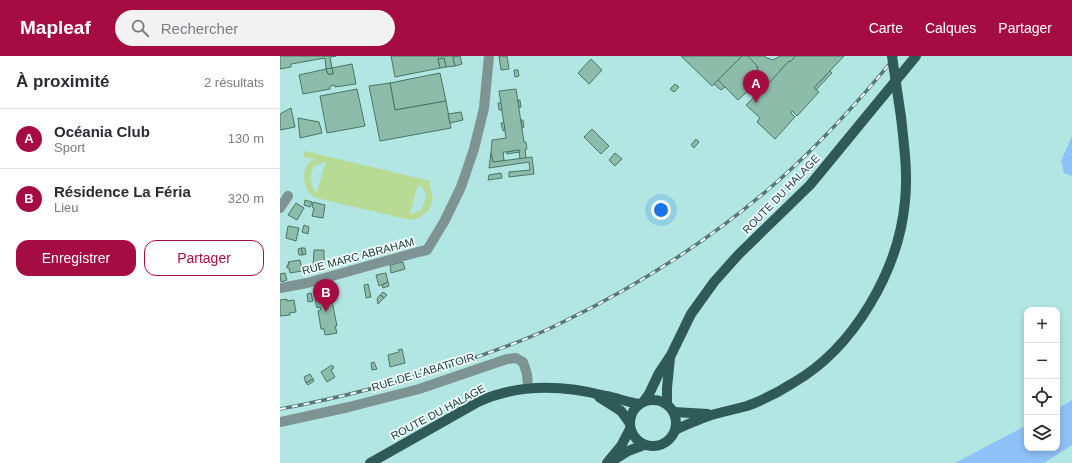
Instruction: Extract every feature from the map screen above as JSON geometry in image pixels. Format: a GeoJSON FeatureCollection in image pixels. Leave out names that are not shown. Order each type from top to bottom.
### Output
{"type":"FeatureCollection","features":[{"type":"Feature","properties":{"kind":"main road"},"geometry":{"type":"LineString","coordinates":[[676,430],[714,414],[748,405],[795,382],[835,350],[854,328],[871,304],[894,256],[901,230],[905,202],[907,175],[901,117],[892,56]]}},
{"type":"Feature","properties":{"kind":"main road","name":"ROUTE DU HALAGE"},"geometry":{"type":"LineString","coordinates":[[370,463],[454,415],[486,399],[528,388],[564,388],[641,403],[649,394],[691,314],[726,267],[810,185],[916,56]]}},
{"type":"Feature","properties":{"kind":"main road","name":"ROUTE DU HALAGE"},"geometry":{"type":"LineString","coordinates":[[667,404],[667,388],[671,354]]}},
{"type":"Feature","properties":{"kind":"main road","name":"ROUTE DU HALAGE"},"geometry":{"type":"LineString","coordinates":[[592,393],[621,412],[630,426]]}},
{"type":"Feature","properties":{"kind":"main road"},"geometry":{"type":"LineString","coordinates":[[608,463],[621,446],[630,426],[632,412],[641,403],[656,400],[667,404],[674,412],[676,418],[676,430],[673,436],[663,444],[650,446],[644,445],[633,436],[630,426]]}},
{"type":"Feature","properties":{"kind":"main road"},"geometry":{"type":"LineString","coordinates":[[674,412],[714,414]]}},
{"type":"Feature","properties":{"kind":"main road"},"geometry":{"type":"LineString","coordinates":[[608,463],[644,445]]}},
{"type":"Feature","properties":{"kind":"street","name":"RUE MARC ABRAHAM"},"geometry":{"type":"LineString","coordinates":[[280,288],[307,283],[427,250],[461,187],[474,149],[484,108],[489,56]]}},
{"type":"Feature","properties":{"kind":"street"},"geometry":{"type":"LineString","coordinates":[[280,208],[288,196]]}},
{"type":"Feature","properties":{"kind":"street","name":"RUE DE L'ABATTOIR"},"geometry":{"type":"LineString","coordinates":[[280,422],[419,389],[507,359],[516,358],[522,362],[527,374],[528,388]]}},
{"type":"Feature","properties":{"kind":"green space"},"geometry":{"type":"Polygon","coordinates":[[[305,151],[430,181],[433,199],[429,210],[419,218],[410,220],[316,198],[307,189],[304,177],[307,165],[315,159],[303,157],[305,151]],[[326,162],[314,166],[311,173],[310,179],[316,192],[317,192],[326,162]],[[418,184],[410,214],[420,211],[424,204],[425,193],[418,184]]]}},
{"type":"Feature","properties":{"kind":"water"},"geometry":{"type":"Polygon","coordinates":[[[1072,136],[1072,176],[1064,173],[1061,161],[1072,136]]]}},
{"type":"Feature","properties":{"kind":"water"},"geometry":{"type":"Polygon","coordinates":[[[1072,400],[1072,445],[1044,463],[955,463],[1024,427],[1024,451],[1060,451],[1060,407],[1072,400]]]}},
{"type":"Feature","properties":{"kind":"building"},"geometry":{"type":"Polygon","coordinates":[[[280,56],[336,56],[330,57],[332,68],[326,69],[325,58],[291,64],[291,67],[280,69],[280,56]]]}},
{"type":"Feature","properties":{"kind":"building"},"geometry":{"type":"Polygon","coordinates":[[[391,56],[456,56],[453,57],[455,66],[446,67],[444,58],[438,59],[440,68],[395,77],[391,56]]]}},
{"type":"Feature","properties":{"kind":"building"},"geometry":{"type":"Polygon","coordinates":[[[460,56],[462,64],[455,66],[453,57],[460,56]]]}},
{"type":"Feature","properties":{"kind":"building"},"geometry":{"type":"Polygon","coordinates":[[[499,56],[507,56],[509,69],[501,70],[499,56]]]}},
{"type":"Feature","properties":{"kind":"building"},"geometry":{"type":"Polygon","coordinates":[[[681,56],[742,56],[712,86],[681,56]]]}},
{"type":"Feature","properties":{"kind":"building"},"geometry":{"type":"Polygon","coordinates":[[[742,56],[748,56],[756,64],[758,70],[754,82],[749,90],[738,100],[718,80],[742,56]]]}},
{"type":"Feature","properties":{"kind":"building"},"geometry":{"type":"Polygon","coordinates":[[[748,56],[765,56],[773,60],[780,56],[795,57],[790,62],[789,61],[758,95],[751,87],[756,77],[758,67],[748,56]]]}},
{"type":"Feature","properties":{"kind":"building"},"geometry":{"type":"Polygon","coordinates":[[[794,56],[844,56],[814,88],[819,92],[797,116],[792,111],[791,113],[795,117],[775,139],[757,122],[760,118],[746,105],[757,94],[758,95],[789,61],[790,62],[795,57],[794,56]]]}},
{"type":"Feature","properties":{"kind":"building"},"geometry":{"type":"Polygon","coordinates":[[[444,58],[446,67],[440,68],[438,59],[444,58]]]}},
{"type":"Feature","properties":{"kind":"building"},"geometry":{"type":"Polygon","coordinates":[[[591,59],[602,70],[589,84],[578,73],[591,59]]]}},
{"type":"Feature","properties":{"kind":"building"},"geometry":{"type":"Polygon","coordinates":[[[352,64],[356,84],[335,87],[335,85],[330,86],[330,89],[303,94],[299,75],[326,69],[328,74],[333,74],[332,68],[352,64]]]}},
{"type":"Feature","properties":{"kind":"building"},"geometry":{"type":"Polygon","coordinates":[[[332,68],[333,74],[328,74],[326,69],[332,68]]]}},
{"type":"Feature","properties":{"kind":"building"},"geometry":{"type":"Polygon","coordinates":[[[514,70],[518,70],[519,76],[515,77],[514,70]]]}},
{"type":"Feature","properties":{"kind":"building"},"geometry":{"type":"Polygon","coordinates":[[[830,71],[832,73],[816,90],[814,88],[830,71]]]}},
{"type":"Feature","properties":{"kind":"building"},"geometry":{"type":"Polygon","coordinates":[[[440,73],[446,101],[395,110],[390,83],[440,73]]]}},
{"type":"Feature","properties":{"kind":"building"},"geometry":{"type":"Polygon","coordinates":[[[718,80],[725,87],[721,90],[714,84],[718,80]]]}},
{"type":"Feature","properties":{"kind":"building"},"geometry":{"type":"Polygon","coordinates":[[[390,83],[395,110],[446,101],[451,128],[380,141],[369,86],[390,83]]]}},
{"type":"Feature","properties":{"kind":"building"},"geometry":{"type":"Polygon","coordinates":[[[675,84],[679,87],[674,92],[670,89],[675,84]]]}},
{"type":"Feature","properties":{"kind":"building"},"geometry":{"type":"Polygon","coordinates":[[[357,89],[365,126],[327,133],[320,96],[357,89]]]}},
{"type":"Feature","properties":{"kind":"building"},"geometry":{"type":"Polygon","coordinates":[[[516,89],[524,142],[526,142],[526,158],[520,159],[519,150],[503,152],[504,161],[493,162],[491,153],[492,140],[506,138],[499,91],[516,89]]]}},
{"type":"Feature","properties":{"kind":"building"},"geometry":{"type":"Polygon","coordinates":[[[518,100],[520,100],[521,107],[519,107],[518,100]]]}},
{"type":"Feature","properties":{"kind":"building"},"geometry":{"type":"Polygon","coordinates":[[[498,103],[501,103],[502,110],[499,110],[498,103]]]}},
{"type":"Feature","properties":{"kind":"building"},"geometry":{"type":"Polygon","coordinates":[[[291,108],[295,127],[280,130],[280,114],[291,108]]]}},
{"type":"Feature","properties":{"kind":"building"},"geometry":{"type":"Polygon","coordinates":[[[461,112],[463,120],[450,123],[448,114],[461,112]]]}},
{"type":"Feature","properties":{"kind":"building"},"geometry":{"type":"Polygon","coordinates":[[[298,118],[319,122],[322,133],[300,138],[298,118]]]}},
{"type":"Feature","properties":{"kind":"building"},"geometry":{"type":"Polygon","coordinates":[[[521,120],[523,120],[524,127],[522,128],[521,120]]]}},
{"type":"Feature","properties":{"kind":"building"},"geometry":{"type":"Polygon","coordinates":[[[501,123],[504,123],[505,130],[503,131],[501,123]]]}},
{"type":"Feature","properties":{"kind":"building"},"geometry":{"type":"Polygon","coordinates":[[[592,129],[609,146],[601,154],[584,137],[592,129]]]}},
{"type":"Feature","properties":{"kind":"building"},"geometry":{"type":"Polygon","coordinates":[[[696,139],[699,142],[694,148],[691,145],[696,139]]]}},
{"type":"Feature","properties":{"kind":"building"},"geometry":{"type":"Polygon","coordinates":[[[519,150],[520,152],[507,154],[507,152],[519,150]]]}},
{"type":"Feature","properties":{"kind":"building"},"geometry":{"type":"Polygon","coordinates":[[[491,153],[493,162],[532,157],[534,174],[509,177],[509,172],[530,170],[529,162],[489,168],[491,153]]]}},
{"type":"Feature","properties":{"kind":"building"},"geometry":{"type":"Polygon","coordinates":[[[615,153],[622,159],[615,166],[609,160],[615,153]]]}},
{"type":"Feature","properties":{"kind":"building"},"geometry":{"type":"Polygon","coordinates":[[[501,173],[502,178],[488,180],[489,175],[501,173]]]}},
{"type":"Feature","properties":{"kind":"building"},"geometry":{"type":"Polygon","coordinates":[[[305,200],[312,202],[310,207],[304,205],[305,200]]]}},
{"type":"Feature","properties":{"kind":"building"},"geometry":{"type":"Polygon","coordinates":[[[313,202],[325,205],[323,218],[312,216],[314,208],[312,207],[313,202]]]}},
{"type":"Feature","properties":{"kind":"building"},"geometry":{"type":"Polygon","coordinates":[[[296,203],[304,208],[297,220],[288,215],[296,203]]]}},
{"type":"Feature","properties":{"kind":"building"},"geometry":{"type":"Polygon","coordinates":[[[304,225],[309,227],[308,234],[302,232],[304,225]]]}},
{"type":"Feature","properties":{"kind":"building"},"geometry":{"type":"Polygon","coordinates":[[[288,226],[299,228],[296,241],[286,238],[288,226]]]}},
{"type":"Feature","properties":{"kind":"building"},"geometry":{"type":"Polygon","coordinates":[[[301,248],[305,248],[306,254],[303,255],[301,248]]]}},
{"type":"Feature","properties":{"kind":"building"},"geometry":{"type":"Polygon","coordinates":[[[301,248],[303,255],[299,255],[298,249],[301,248]]]}},
{"type":"Feature","properties":{"kind":"building"},"geometry":{"type":"Polygon","coordinates":[[[314,250],[324,250],[324,266],[313,266],[314,250]]]}},
{"type":"Feature","properties":{"kind":"building"},"geometry":{"type":"Polygon","coordinates":[[[300,260],[302,271],[290,273],[289,268],[287,268],[287,265],[289,265],[288,262],[300,260]]]}},
{"type":"Feature","properties":{"kind":"building"},"geometry":{"type":"Polygon","coordinates":[[[403,262],[405,269],[391,273],[390,265],[403,262]]]}},
{"type":"Feature","properties":{"kind":"building"},"geometry":{"type":"Polygon","coordinates":[[[285,273],[287,280],[281,282],[280,274],[285,273]]]}},
{"type":"Feature","properties":{"kind":"building"},"geometry":{"type":"Polygon","coordinates":[[[386,273],[388,282],[379,286],[376,275],[386,273]]]}},
{"type":"Feature","properties":{"kind":"building"},"geometry":{"type":"Polygon","coordinates":[[[388,282],[389,286],[383,288],[382,285],[388,282]]]}},
{"type":"Feature","properties":{"kind":"building"},"geometry":{"type":"Polygon","coordinates":[[[368,284],[371,297],[366,298],[364,285],[368,284]]]}},
{"type":"Feature","properties":{"kind":"building"},"geometry":{"type":"Polygon","coordinates":[[[328,289],[329,296],[331,296],[337,333],[325,335],[324,329],[321,329],[318,311],[321,310],[320,307],[317,308],[315,299],[318,298],[316,291],[328,289]]]}},
{"type":"Feature","properties":{"kind":"building"},"geometry":{"type":"Polygon","coordinates":[[[383,292],[387,295],[384,298],[380,295],[383,292]]]}},
{"type":"Feature","properties":{"kind":"building"},"geometry":{"type":"Polygon","coordinates":[[[311,293],[313,301],[308,302],[307,294],[311,293]]]}},
{"type":"Feature","properties":{"kind":"building"},"geometry":{"type":"Polygon","coordinates":[[[380,295],[384,298],[378,304],[377,299],[380,295]]]}},
{"type":"Feature","properties":{"kind":"building"},"geometry":{"type":"Polygon","coordinates":[[[287,299],[287,301],[294,300],[296,312],[289,313],[290,315],[280,316],[280,300],[287,299]]]}},
{"type":"Feature","properties":{"kind":"building"},"geometry":{"type":"Polygon","coordinates":[[[402,349],[405,363],[390,367],[388,355],[399,352],[398,350],[402,349]]]}},
{"type":"Feature","properties":{"kind":"building"},"geometry":{"type":"Polygon","coordinates":[[[374,362],[377,369],[372,370],[371,363],[374,362]]]}},
{"type":"Feature","properties":{"kind":"building"},"geometry":{"type":"Polygon","coordinates":[[[332,365],[334,368],[331,370],[335,377],[327,382],[321,372],[332,365]]]}},
{"type":"Feature","properties":{"kind":"building"},"geometry":{"type":"Polygon","coordinates":[[[310,374],[313,379],[306,383],[304,377],[310,374]]]}},
{"type":"Feature","properties":{"kind":"building"},"geometry":{"type":"Polygon","coordinates":[[[313,379],[314,381],[308,385],[306,383],[313,379]]]}},
{"type":"Feature","properties":{"kind":"railway"},"geometry":{"type":"LineString","coordinates":[[280,409],[376,387],[471,359],[538,334],[617,294],[701,242],[778,181],[810,152],[840,121],[896,56]]}},
{"type":"Feature","properties":{"kind":"place","name":"Océania Club"},"geometry":{"type":"Point","coordinates":[756,103]}},
{"type":"Feature","properties":{"kind":"place","name":"Résidence La Féria"},"geometry":{"type":"Point","coordinates":[326,312]}}]}
